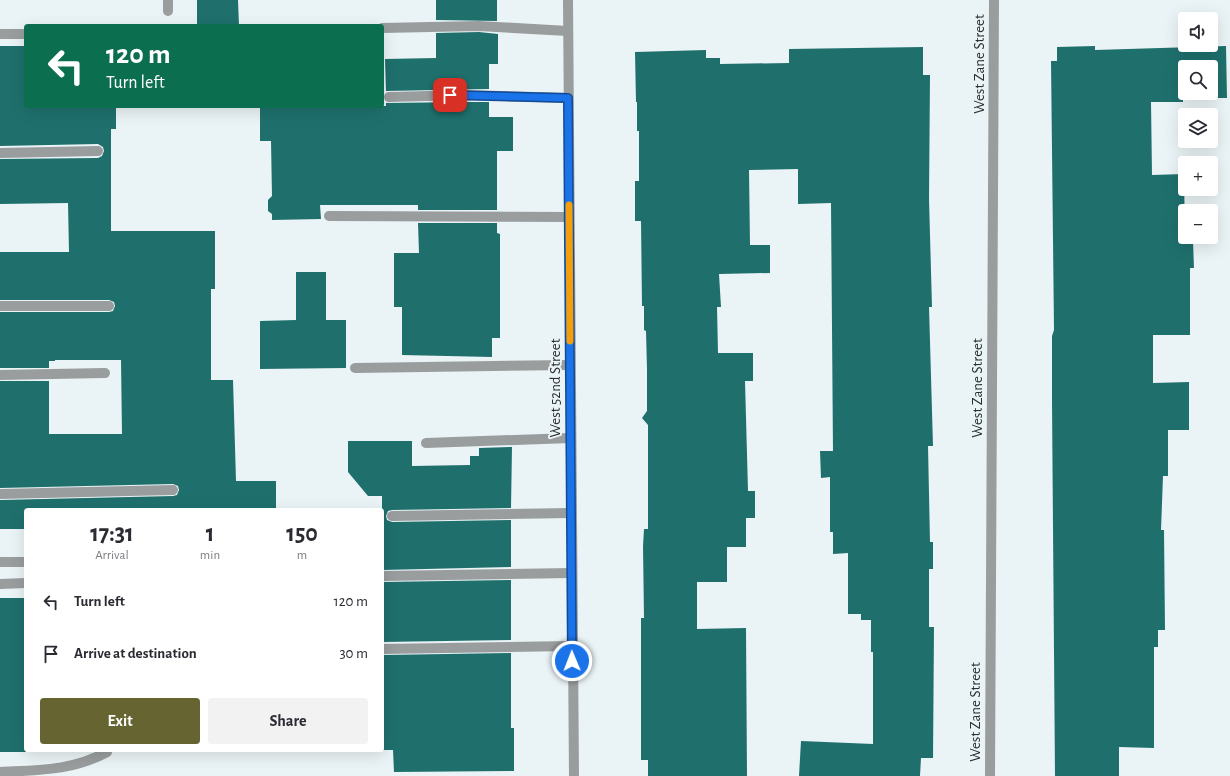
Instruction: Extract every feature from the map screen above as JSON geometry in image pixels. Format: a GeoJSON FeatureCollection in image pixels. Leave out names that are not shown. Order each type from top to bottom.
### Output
{"type":"FeatureCollection","features":[{"type":"Feature","properties":{"kind":"street"},"geometry":{"type":"LineString","coordinates":[[168,0],[168,11]]}},
{"type":"Feature","properties":{"kind":"street","name":"West 52nd Street"},"geometry":{"type":"LineString","coordinates":[[568,0],[574,776]]}},
{"type":"Feature","properties":{"kind":"street","name":"West Zane Street"},"geometry":{"type":"LineString","coordinates":[[990,776],[994,0]]}},
{"type":"Feature","properties":{"kind":"street"},"geometry":{"type":"LineString","coordinates":[[384,28],[479,26],[568,31]]}},
{"type":"Feature","properties":{"kind":"street"},"geometry":{"type":"LineString","coordinates":[[0,34],[24,34]]}},
{"type":"Feature","properties":{"kind":"street"},"geometry":{"type":"LineString","coordinates":[[389,97],[465,95],[568,98]]}},
{"type":"Feature","properties":{"kind":"street"},"geometry":{"type":"LineString","coordinates":[[0,153],[98,151]]}},
{"type":"Feature","properties":{"kind":"street"},"geometry":{"type":"LineString","coordinates":[[329,216],[569,216]]}},
{"type":"Feature","properties":{"kind":"street"},"geometry":{"type":"LineString","coordinates":[[0,306],[109,306]]}},
{"type":"Feature","properties":{"kind":"street"},"geometry":{"type":"LineString","coordinates":[[355,368],[570,366]]}},
{"type":"Feature","properties":{"kind":"street"},"geometry":{"type":"LineString","coordinates":[[0,374],[105,373]]}},
{"type":"Feature","properties":{"kind":"street"},"geometry":{"type":"LineString","coordinates":[[426,443],[571,438]]}},
{"type":"Feature","properties":{"kind":"street"},"geometry":{"type":"LineString","coordinates":[[0,494],[173,490]]}},
{"type":"Feature","properties":{"kind":"street"},"geometry":{"type":"LineString","coordinates":[[392,516],[571,513]]}},
{"type":"Feature","properties":{"kind":"street"},"geometry":{"type":"LineString","coordinates":[[0,562],[24,562]]}},
{"type":"Feature","properties":{"kind":"street"},"geometry":{"type":"LineString","coordinates":[[384,576],[572,573]]}},
{"type":"Feature","properties":{"kind":"street"},"geometry":{"type":"LineString","coordinates":[[0,584],[24,584]]}},
{"type":"Feature","properties":{"kind":"street"},"geometry":{"type":"LineString","coordinates":[[384,649],[572,646]]}},
{"type":"Feature","properties":{"kind":"street"},"geometry":{"type":"LineString","coordinates":[[0,772],[59,769],[91,760],[107,752]]}},
{"type":"Feature","properties":{"kind":"building"},"geometry":{"type":"Polygon","coordinates":[[[197,0],[238,0],[239,24],[197,24],[197,0]]]}},
{"type":"Feature","properties":{"kind":"building"},"geometry":{"type":"Polygon","coordinates":[[[436,0],[497,0],[497,21],[436,20],[436,0]]]}},
{"type":"Feature","properties":{"kind":"building"},"geometry":{"type":"Polygon","coordinates":[[[479,32],[498,34],[498,64],[489,64],[489,89],[386,91],[385,59],[436,58],[436,33],[479,32]]]}},
{"type":"Feature","properties":{"kind":"building"},"geometry":{"type":"Polygon","coordinates":[[[0,46],[24,46],[24,108],[116,108],[116,129],[111,129],[111,231],[215,231],[215,289],[211,289],[211,380],[233,380],[236,481],[276,481],[276,508],[24,508],[24,529],[0,529],[0,500],[173,496],[177,495],[179,490],[178,486],[173,484],[0,488],[0,381],[49,381],[49,434],[122,434],[121,360],[55,360],[49,361],[49,368],[0,368],[0,312],[109,312],[113,311],[115,306],[114,302],[109,300],[0,300],[0,252],[69,252],[68,203],[0,204],[0,159],[98,158],[102,156],[104,151],[103,147],[98,144],[0,146],[0,46]]]}},
{"type":"Feature","properties":{"kind":"building"},"geometry":{"type":"Polygon","coordinates":[[[1095,46],[1095,50],[1178,47],[1178,52],[1218,52],[1218,46],[1226,46],[1227,98],[1218,98],[1218,60],[1178,60],[1178,100],[1183,100],[1183,102],[1151,102],[1152,175],[1178,174],[1178,196],[1184,196],[1184,204],[1178,204],[1178,244],[1193,244],[1194,268],[1190,268],[1190,335],[1153,335],[1153,383],[1189,382],[1189,430],[1168,430],[1168,476],[1163,476],[1161,530],[1164,530],[1165,630],[1158,630],[1158,647],[1154,647],[1154,748],[1119,747],[1119,776],[1055,776],[1052,402],[1052,336],[1054,330],[1051,61],[1057,61],[1057,47],[1095,46]]]}},
{"type":"Feature","properties":{"kind":"building"},"geometry":{"type":"Polygon","coordinates":[[[923,47],[923,75],[930,75],[929,199],[932,307],[929,307],[933,446],[928,446],[930,542],[933,542],[933,569],[929,569],[929,627],[934,627],[933,758],[921,758],[920,776],[799,776],[801,741],[873,744],[873,652],[871,652],[871,620],[861,620],[861,614],[848,614],[848,553],[833,554],[833,532],[830,532],[830,477],[821,478],[820,451],[833,451],[831,203],[798,204],[798,169],[749,170],[750,245],[770,245],[770,273],[719,274],[721,307],[717,307],[718,353],[753,353],[753,381],[745,381],[748,491],[755,491],[755,518],[746,518],[746,547],[727,547],[727,582],[697,582],[697,629],[746,628],[747,776],[648,776],[648,760],[641,760],[641,618],[644,618],[644,529],[648,529],[648,425],[642,418],[647,411],[647,370],[646,331],[644,330],[644,306],[642,306],[641,221],[635,221],[635,181],[639,181],[639,131],[637,131],[635,52],[706,50],[706,58],[720,58],[720,64],[789,63],[789,49],[923,47]]]}},
{"type":"Feature","properties":{"kind":"building"},"geometry":{"type":"Polygon","coordinates":[[[489,102],[489,117],[513,117],[513,151],[497,151],[497,210],[418,210],[418,205],[320,205],[321,219],[272,220],[272,214],[268,211],[268,200],[272,196],[271,141],[260,141],[260,108],[384,108],[386,103],[489,102]]]}},
{"type":"Feature","properties":{"kind":"building"},"geometry":{"type":"Polygon","coordinates":[[[418,223],[497,223],[497,233],[500,234],[500,338],[492,338],[492,357],[402,355],[402,307],[394,307],[394,253],[419,253],[418,223]]]}},
{"type":"Feature","properties":{"kind":"building"},"geometry":{"type":"Polygon","coordinates":[[[296,272],[326,272],[326,320],[346,320],[346,368],[260,369],[260,321],[296,320],[296,272]]]}},
{"type":"Feature","properties":{"kind":"building"},"geometry":{"type":"Polygon","coordinates":[[[348,441],[412,441],[412,466],[470,465],[470,456],[479,456],[479,448],[512,447],[511,508],[392,510],[388,511],[386,516],[387,520],[392,522],[511,520],[511,567],[384,570],[384,508],[382,508],[382,496],[368,496],[348,472],[348,441]]]}},
{"type":"Feature","properties":{"kind":"building"},"geometry":{"type":"Polygon","coordinates":[[[511,580],[511,640],[384,642],[384,582],[511,580]]]}},
{"type":"Feature","properties":{"kind":"building"},"geometry":{"type":"Polygon","coordinates":[[[0,598],[24,598],[24,752],[0,752],[0,598]]]}},
{"type":"Feature","properties":{"kind":"building"},"geometry":{"type":"Polygon","coordinates":[[[511,653],[511,728],[514,728],[514,771],[394,772],[393,750],[384,750],[384,655],[511,653]]]}},
{"type":"Feature","properties":{"kind":"slow traffic"},"geometry":{"type":"LineString","coordinates":[[569,205],[570,341]]}},
{"type":"Feature","properties":{"kind":"route"},"geometry":{"type":"LineString","coordinates":[[450,95],[568,98],[572,661]]}}]}
